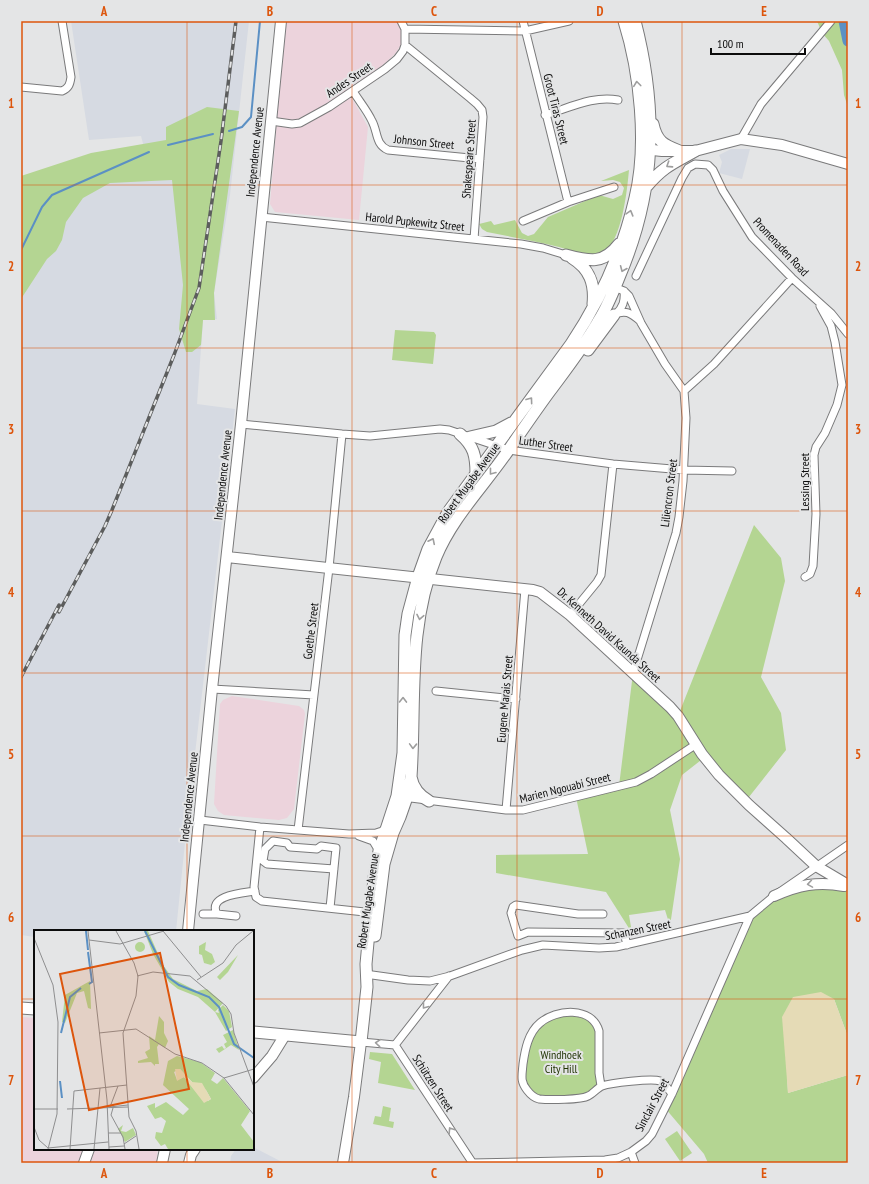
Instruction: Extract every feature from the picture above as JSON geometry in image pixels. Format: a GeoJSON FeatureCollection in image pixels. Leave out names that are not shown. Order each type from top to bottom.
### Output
{"type":"FeatureCollection","features":[{"type":"Feature","properties":{"kind":"main road","name":"Independence Avenue"},"geometry":{"type":"LineString","coordinates":[[188,930],[281,21]]}},
{"type":"Feature","properties":{"kind":"main road","name":"Robert Mugabe Avenue"},"geometry":{"type":"LineString","coordinates":[[374,913],[384,864],[393,833],[407,797],[411,778],[416,646],[423,578],[428,549],[448,512],[571,344],[593,309],[615,287],[623,238],[635,197],[638,177],[646,149],[640,115],[637,82],[624,21]]}},
{"type":"Feature","properties":{"kind":"main road","name":"Robert Mugabe Avenue"},"geometry":{"type":"LineString","coordinates":[[343,1163],[354,1097],[367,987],[374,913],[374,878],[379,852],[394,807],[403,753],[405,635],[408,614],[423,578],[444,539],[465,507],[509,450],[600,320],[615,287],[637,230],[647,186],[646,149],[649,101],[645,62],[635,21]]}},
{"type":"Feature","properties":{"kind":"main road"},"geometry":{"type":"LineString","coordinates":[[649,101],[655,134],[669,147],[682,152]]}},
{"type":"Feature","properties":{"kind":"main road"},"geometry":{"type":"LineString","coordinates":[[646,149],[682,152],[696,151],[741,139],[782,145],[848,164]]}},
{"type":"Feature","properties":{"kind":"main road"},"geometry":{"type":"LineString","coordinates":[[647,186],[658,173],[669,165],[696,151]]}},
{"type":"Feature","properties":{"kind":"main road"},"geometry":{"type":"LineString","coordinates":[[566,255],[594,260],[602,259],[611,253],[623,238]]}},
{"type":"Feature","properties":{"kind":"main road"},"geometry":{"type":"LineString","coordinates":[[566,255],[581,264],[591,279],[594,294],[593,309]]}},
{"type":"Feature","properties":{"kind":"main road"},"geometry":{"type":"LineString","coordinates":[[535,411],[544,405],[614,316]]}},
{"type":"Feature","properties":{"kind":"main road"},"geometry":{"type":"LineString","coordinates":[[476,474],[476,458],[472,447],[465,436],[496,431],[515,420]]}},
{"type":"Feature","properties":{"kind":"main road","name":"Dr. Kenneth David Kaunda Street"},"geometry":{"type":"LineString","coordinates":[[227,557],[525,589],[540,592],[570,615],[678,716],[695,745],[719,775],[749,805],[816,866],[848,886]]}},
{"type":"Feature","properties":{"kind":"main road"},"geometry":{"type":"LineString","coordinates":[[411,778],[418,793],[426,801]]}},
{"type":"Feature","properties":{"kind":"main road"},"geometry":{"type":"LineString","coordinates":[[400,817],[405,809],[417,802],[426,801]]}},
{"type":"Feature","properties":{"kind":"main road"},"geometry":{"type":"LineString","coordinates":[[774,896],[790,888],[814,883],[830,883],[848,886]]}},
{"type":"Feature","properties":{"kind":"main road"},"geometry":{"type":"LineString","coordinates":[[21,1008],[34,1009]]}},
{"type":"Feature","properties":{"kind":"main road"},"geometry":{"type":"LineString","coordinates":[[254,1032],[361,1042]]}},
{"type":"Feature","properties":{"kind":"main road"},"geometry":{"type":"LineString","coordinates":[[254,1077],[272,1056],[285,1035]]}},
{"type":"Feature","properties":{"kind":"main road"},"geometry":{"type":"LineString","coordinates":[[84,1163],[89,1150]]}},
{"type":"Feature","properties":{"kind":"main road"},"geometry":{"type":"LineString","coordinates":[[162,1163],[165,1150]]}},
{"type":"Feature","properties":{"kind":"main road"},"geometry":{"type":"LineString","coordinates":[[189,1163],[191,1155],[195,1150]]}},
{"type":"Feature","properties":{"kind":"main road"},"geometry":{"type":"LineString","coordinates":[[194,1163],[196,1150]]}},
{"type":"Feature","properties":{"kind":"street"},"geometry":{"type":"LineString","coordinates":[[21,87],[62,91],[67,89],[70,84],[71,77],[62,21]]}},
{"type":"Feature","properties":{"kind":"street"},"geometry":{"type":"LineString","coordinates":[[401,21],[406,29],[405,45]]}},
{"type":"Feature","properties":{"kind":"street","name":"Groot Tiras Street"},"geometry":{"type":"LineString","coordinates":[[523,21],[545,115],[568,202]]}},
{"type":"Feature","properties":{"kind":"street"},"geometry":{"type":"LineString","coordinates":[[406,29],[525,31],[568,21]]}},
{"type":"Feature","properties":{"kind":"street"},"geometry":{"type":"LineString","coordinates":[[741,139],[761,104],[831,21]]}},
{"type":"Feature","properties":{"kind":"street","name":"Andes Street"},"geometry":{"type":"LineString","coordinates":[[271,121],[292,124],[300,123],[329,107],[397,59],[403,51],[405,45]]}},
{"type":"Feature","properties":{"kind":"street","name":"Shakespeare Street"},"geometry":{"type":"LineString","coordinates":[[405,45],[470,98],[482,110],[483,132],[474,239]]}},
{"type":"Feature","properties":{"kind":"street","name":"Johnson Street"},"geometry":{"type":"LineString","coordinates":[[352,91],[372,121],[376,136],[383,147],[388,150],[480,158]]}},
{"type":"Feature","properties":{"kind":"street"},"geometry":{"type":"LineString","coordinates":[[545,115],[594,100],[604,98],[618,100]]}},
{"type":"Feature","properties":{"kind":"street","name":"Promenaden Road"},"geometry":{"type":"LineString","coordinates":[[636,276],[666,210],[688,168],[695,164],[708,165],[713,170],[723,191],[752,237],[792,278],[831,313],[848,334]]}},
{"type":"Feature","properties":{"kind":"street"},"geometry":{"type":"LineString","coordinates":[[523,221],[568,202],[614,187]]}},
{"type":"Feature","properties":{"kind":"street","name":"Harold Pupkewitz Street"},"geometry":{"type":"LineString","coordinates":[[261,217],[528,245],[566,255]]}},
{"type":"Feature","properties":{"kind":"street"},"geometry":{"type":"LineString","coordinates":[[615,287],[629,296],[665,364],[684,391],[714,364],[792,278]]}},
{"type":"Feature","properties":{"kind":"street"},"geometry":{"type":"LineString","coordinates":[[614,316],[621,309],[624,297],[615,287]]}},
{"type":"Feature","properties":{"kind":"street","name":"Lessing Street"},"geometry":{"type":"LineString","coordinates":[[805,577],[810,574],[813,566],[816,514],[814,455],[816,447],[825,433],[837,404],[842,385],[839,362],[831,326],[816,299]]}},
{"type":"Feature","properties":{"kind":"street"},"geometry":{"type":"LineString","coordinates":[[614,316],[620,312],[629,313],[642,322]]}},
{"type":"Feature","properties":{"kind":"street","name":"Liliencron Street"},"geometry":{"type":"LineString","coordinates":[[633,673],[676,533],[681,504],[684,470],[686,418],[684,391]]}},
{"type":"Feature","properties":{"kind":"street","name":"Luther Street"},"geometry":{"type":"LineString","coordinates":[[241,424],[370,436],[440,429],[449,430],[509,450],[613,464],[684,470],[732,471]]}},
{"type":"Feature","properties":{"kind":"street","name":"Goethe Street"},"geometry":{"type":"LineString","coordinates":[[298,830],[329,568],[342,434]]}},
{"type":"Feature","properties":{"kind":"street"},"geometry":{"type":"LineString","coordinates":[[570,615],[601,575],[613,464]]}},
{"type":"Feature","properties":{"kind":"street","name":"Eugene Marais Street"},"geometry":{"type":"LineString","coordinates":[[506,810],[525,589]]}},
{"type":"Feature","properties":{"kind":"street"},"geometry":{"type":"LineString","coordinates":[[212,689],[314,695]]}},
{"type":"Feature","properties":{"kind":"street"},"geometry":{"type":"LineString","coordinates":[[436,691],[516,699]]}},
{"type":"Feature","properties":{"kind":"street","name":"Marien Ngouabi Street"},"geometry":{"type":"LineString","coordinates":[[407,797],[426,801],[516,811],[533,808],[636,782],[695,745]]}},
{"type":"Feature","properties":{"kind":"street"},"geometry":{"type":"LineString","coordinates":[[394,807],[398,800],[402,797],[407,797]]}},
{"type":"Feature","properties":{"kind":"street"},"geometry":{"type":"LineString","coordinates":[[200,820],[260,827],[349,834],[376,833],[387,827]]}},
{"type":"Feature","properties":{"kind":"street"},"geometry":{"type":"LineString","coordinates":[[260,827],[256,894],[262,901],[374,913]]}},
{"type":"Feature","properties":{"kind":"street"},"geometry":{"type":"LineString","coordinates":[[349,834],[373,842],[379,852]]}},
{"type":"Feature","properties":{"kind":"street"},"geometry":{"type":"LineString","coordinates":[[330,908],[336,850],[336,848],[321,846],[317,849],[290,847],[287,843],[273,841],[264,849],[264,861],[267,864],[334,869]]}},
{"type":"Feature","properties":{"kind":"street","name":"Schanzen Street"},"geometry":{"type":"LineString","coordinates":[[368,975],[430,981],[450,976],[522,950],[543,945],[599,948],[627,945],[750,916],[774,896],[848,845]]}},
{"type":"Feature","properties":{"kind":"street"},"geometry":{"type":"LineString","coordinates":[[217,914],[215,912],[216,904],[219,900],[230,895],[256,894]]}},
{"type":"Feature","properties":{"kind":"street"},"geometry":{"type":"LineString","coordinates":[[522,950],[511,913],[514,905],[578,914],[603,914]]}},
{"type":"Feature","properties":{"kind":"street"},"geometry":{"type":"LineString","coordinates":[[203,914],[236,916]]}},
{"type":"Feature","properties":{"kind":"street","name":"Sinclair Street"},"geometry":{"type":"LineString","coordinates":[[472,1163],[605,1160],[618,1158],[631,1152],[646,1140],[652,1134],[672,1094],[750,916]]}},
{"type":"Feature","properties":{"kind":"street"},"geometry":{"type":"LineString","coordinates":[[518,936],[528,932],[624,933],[627,945]]}},
{"type":"Feature","properties":{"kind":"street"},"geometry":{"type":"LineString","coordinates":[[361,1042],[395,1045],[450,976]]}},
{"type":"Feature","properties":{"kind":"street"},"geometry":{"type":"LineString","coordinates":[[601,1086],[599,1073],[599,1031],[594,1020],[582,1013],[569,1013],[549,1017],[539,1023],[525,1049],[522,1082],[528,1092],[538,1099],[572,1099],[587,1097],[601,1086],[649,1079],[661,1081],[672,1094]]}},
{"type":"Feature","properties":{"kind":"street","name":"Schützen Street"},"geometry":{"type":"LineString","coordinates":[[395,1045],[472,1163]]}},
{"type":"Feature","properties":{"kind":"street"},"geometry":{"type":"LineString","coordinates":[[631,1152],[635,1163]]}},
{"type":"Feature","properties":{"kind":"shaded area"},"geometry":{"type":"Polygon","coordinates":[[[71,21],[249,21],[230,195],[214,293],[217,319],[203,320],[197,404],[235,409],[176,930],[34,930],[34,937],[21,935],[21,250],[50,199],[145,151],[141,136],[89,140],[71,21]]]}},
{"type":"Feature","properties":{"kind":"shaded area"},"geometry":{"type":"Polygon","coordinates":[[[285,21],[396,21],[402,28],[401,45],[395,54],[381,67],[347,89],[368,127],[359,220],[275,212],[270,204],[285,21]]]}},
{"type":"Feature","properties":{"kind":"shaded area"},"geometry":{"type":"Polygon","coordinates":[[[731,149],[750,149],[742,179],[719,173],[722,162],[719,155],[731,149]]]}},
{"type":"Feature","properties":{"kind":"shaded area"},"geometry":{"type":"Polygon","coordinates":[[[232,696],[299,706],[304,710],[305,714],[294,809],[287,818],[279,820],[224,815],[218,811],[214,804],[220,704],[223,700],[232,696]]]}},
{"type":"Feature","properties":{"kind":"shaded area"},"geometry":{"type":"Polygon","coordinates":[[[21,1017],[34,1018],[34,1150],[84,1150],[80,1163],[21,1162],[21,1017]]]}},
{"type":"Feature","properties":{"kind":"shaded area"},"geometry":{"type":"Polygon","coordinates":[[[254,1148],[284,1163],[230,1163],[231,1156],[235,1150],[254,1150],[254,1148]]]}},
{"type":"Feature","properties":{"kind":"shaded area"},"geometry":{"type":"Polygon","coordinates":[[[95,1150],[158,1150],[156,1163],[90,1163],[95,1150]]]}},
{"type":"Feature","properties":{"kind":"green space"},"geometry":{"type":"Polygon","coordinates":[[[817,21],[848,21],[848,107],[844,95],[842,70],[829,41],[822,33],[817,21]]]}},
{"type":"Feature","properties":{"kind":"green space"},"geometry":{"type":"Polygon","coordinates":[[[207,107],[239,111],[214,293],[215,320],[203,320],[201,345],[192,352],[186,352],[179,329],[183,285],[172,180],[110,183],[83,198],[66,222],[62,240],[56,251],[47,259],[21,299],[21,176],[91,153],[166,140],[166,127],[207,107]]]}},
{"type":"Feature","properties":{"kind":"green space"},"geometry":{"type":"Polygon","coordinates":[[[629,170],[625,202],[619,227],[615,238],[603,253],[587,256],[563,248],[487,232],[482,229],[479,224],[491,221],[494,225],[515,220],[522,233],[528,236],[534,234],[548,217],[599,195],[613,199],[622,195],[624,188],[620,182],[613,180],[601,181],[629,170]]]}},
{"type":"Feature","properties":{"kind":"green space"},"geometry":{"type":"Polygon","coordinates":[[[395,330],[434,332],[436,335],[433,364],[392,360],[395,330]]]}},
{"type":"Feature","properties":{"kind":"green space"},"geometry":{"type":"Polygon","coordinates":[[[754,525],[781,558],[785,581],[761,677],[781,713],[786,750],[745,802],[705,757],[682,775],[670,810],[680,859],[670,926],[665,910],[629,915],[632,933],[606,892],[496,873],[496,855],[588,854],[576,797],[619,786],[633,673],[678,716],[754,525]]]}},
{"type":"Feature","properties":{"kind":"green space"},"geometry":{"type":"Polygon","coordinates":[[[848,887],[848,1037],[834,999],[787,1076],[788,1093],[848,1075],[848,1163],[708,1163],[704,1154],[665,1108],[750,916],[790,889],[848,887]]]}},
{"type":"Feature","properties":{"kind":"green space","name":"Windhoek City Hill"},"geometry":{"type":"Polygon","coordinates":[[[582,1013],[597,1025],[601,1086],[587,1097],[538,1099],[528,1092],[523,1072],[529,1039],[549,1017],[582,1013]]]}},
{"type":"Feature","properties":{"kind":"green space"},"geometry":{"type":"Polygon","coordinates":[[[370,1052],[392,1054],[415,1090],[378,1083],[381,1062],[369,1059],[370,1052]]]}},
{"type":"Feature","properties":{"kind":"green space"},"geometry":{"type":"Polygon","coordinates":[[[383,1106],[391,1108],[389,1121],[394,1122],[393,1128],[373,1124],[375,1116],[381,1117],[383,1106]]]}},
{"type":"Feature","properties":{"kind":"green space"},"geometry":{"type":"Polygon","coordinates":[[[677,1131],[692,1153],[680,1161],[665,1139],[677,1131]]]}},
{"type":"Feature","properties":{"kind":"sand"},"geometry":{"type":"Polygon","coordinates":[[[821,992],[834,999],[848,1037],[848,1075],[788,1093],[782,1017],[793,997],[821,992]]]}},
{"type":"Feature","properties":{"kind":"waterway"},"geometry":{"type":"LineString","coordinates":[[229,131],[242,127],[251,117],[260,21]]}},
{"type":"Feature","properties":{"kind":"waterway"},"geometry":{"type":"LineString","coordinates":[[844,21],[848,41]]}},
{"type":"Feature","properties":{"kind":"waterway"},"geometry":{"type":"LineString","coordinates":[[168,145],[213,134]]}},
{"type":"Feature","properties":{"kind":"waterway"},"geometry":{"type":"LineString","coordinates":[[21,250],[42,207],[52,195],[149,152]]}},
{"type":"Feature","properties":{"kind":"railway"},"geometry":{"type":"LineString","coordinates":[[59,612],[112,510],[199,288],[221,141],[236,21]]}},
{"type":"Feature","properties":{"kind":"railway"},"geometry":{"type":"LineString","coordinates":[[21,677],[59,605]]}}]}
